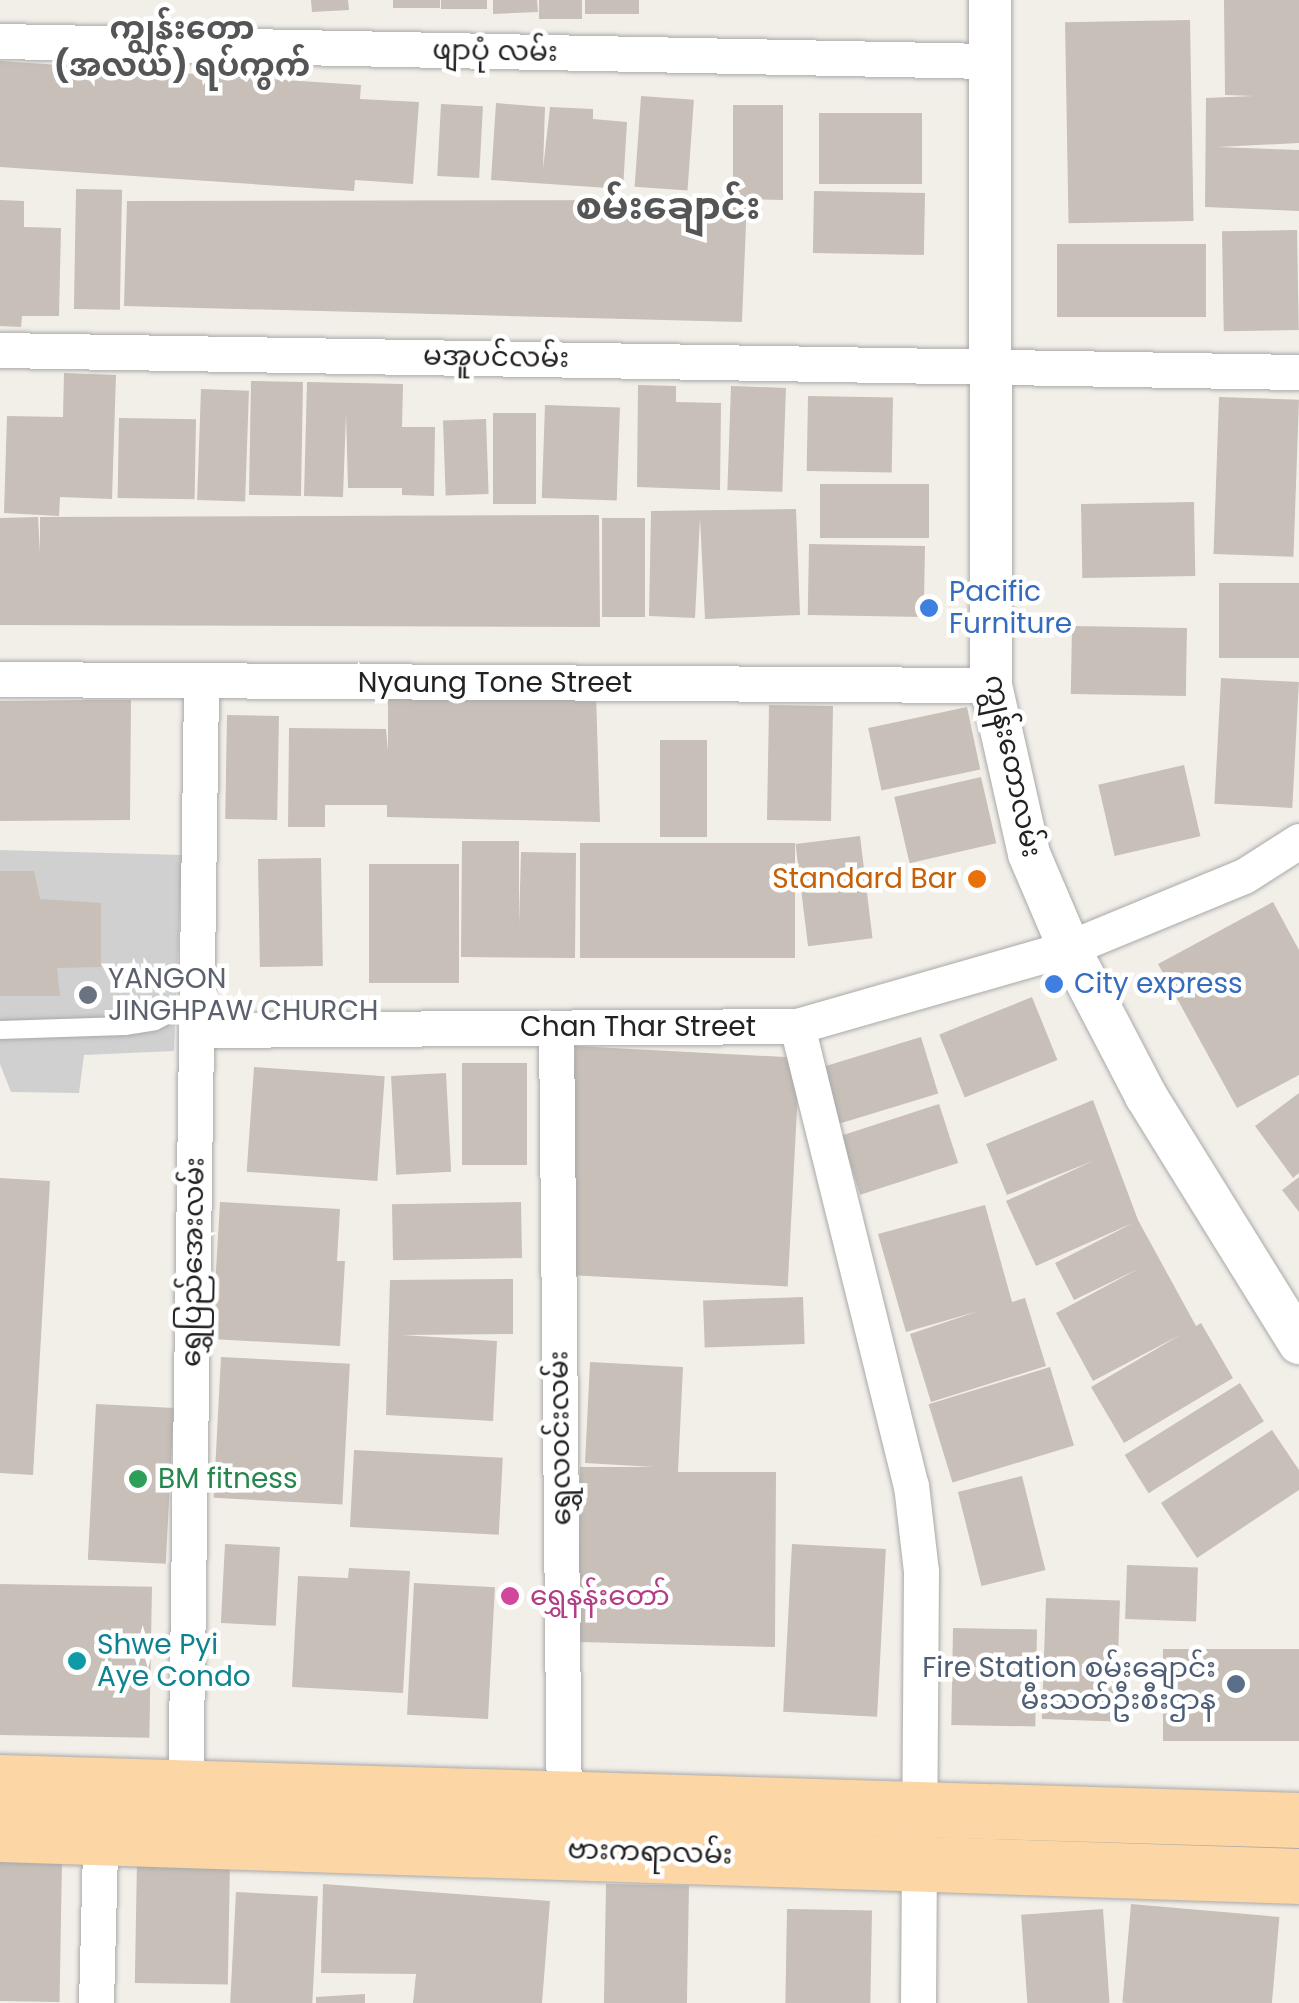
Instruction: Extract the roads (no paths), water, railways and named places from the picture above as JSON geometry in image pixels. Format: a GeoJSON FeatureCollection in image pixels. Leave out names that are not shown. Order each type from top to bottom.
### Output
{"type":"FeatureCollection","features":[{"type":"Feature","properties":{"kind":"main road","name":"ဗားကရာလမ်း"},"geometry":{"type":"LineString","coordinates":[[0,1782],[185,1790],[563,1794],[1299,1820]]}},
{"type":"Feature","properties":{"kind":"main road"},"geometry":{"type":"LineString","coordinates":[[1242,1874],[1243,1818]]}},
{"type":"Feature","properties":{"kind":"main road","name":"ဗားကရာလမ်း"},"geometry":{"type":"LineString","coordinates":[[0,1834],[186,1843],[564,1849],[1299,1876]]}},
{"type":"Feature","properties":{"kind":"street","name":"ကျွန်းတောလမ်း"},"geometry":{"type":"LineString","coordinates":[[990,0],[990,685],[1029,854],[1069,948],[1146,1096],[1299,1343]]}},
{"type":"Feature","properties":{"kind":"street","name":"ဖျာပုံ လမ်း"},"geometry":{"type":"LineString","coordinates":[[0,41],[990,60]]}},
{"type":"Feature","properties":{"kind":"street","name":"မအူပင်လမ်း"},"geometry":{"type":"LineString","coordinates":[[0,350],[1299,372]]}},
{"type":"Feature","properties":{"kind":"street","name":"Nyaung Tone Street"},"geometry":{"type":"LineString","coordinates":[[0,678],[990,685]]}},
{"type":"Feature","properties":{"kind":"street","name":"ရွှေပြည်အေးလမ်း"},"geometry":{"type":"LineString","coordinates":[[186,1843],[201,682]]}},
{"type":"Feature","properties":{"kind":"street","name":"Chan Thar Street"},"geometry":{"type":"LineString","coordinates":[[196,1014],[556,1028],[797,1026],[1069,948],[1244,876],[1299,841]]}},
{"type":"Feature","properties":{"kind":"street"},"geometry":{"type":"LineString","coordinates":[[797,1026],[911,1485],[920,1572],[922,1809],[918,2003]]}},
{"type":"Feature","properties":{"kind":"street","name":"ရွှေလဝင်းလမ်း"},"geometry":{"type":"LineString","coordinates":[[556,1028],[564,1849]]}},
{"type":"Feature","properties":{"kind":"street"},"geometry":{"type":"LineString","coordinates":[[96,2003],[101,1786]]}},
{"type":"Feature","properties":{"kind":"lane"},"geometry":{"type":"LineString","coordinates":[[0,1030],[125,1026],[196,1014]]}},
{"type":"Feature","properties":{"kind":"place","name":"Pacific Furniture"},"geometry":{"type":"Point","coordinates":[929,608]}},
{"type":"Feature","properties":{"kind":"place","name":"Standard Bar"},"geometry":{"type":"Point","coordinates":[977,879]}},
{"type":"Feature","properties":{"kind":"place","name":"City express"},"geometry":{"type":"Point","coordinates":[1054,984]}},
{"type":"Feature","properties":{"kind":"place","name":"YANGON JINGHPAW CHURCH"},"geometry":{"type":"Point","coordinates":[88,995]}},
{"type":"Feature","properties":{"kind":"place","name":"BM fitness"},"geometry":{"type":"Point","coordinates":[138,1479]}},
{"type":"Feature","properties":{"kind":"place","name":"ရွှေနန်းတော်"},"geometry":{"type":"Point","coordinates":[510,1596]}},
{"type":"Feature","properties":{"kind":"place","name":"Shwe Pyi Aye Condo"},"geometry":{"type":"Point","coordinates":[77,1661]}},
{"type":"Feature","properties":{"kind":"place","name":"Fire Station စမ်းချောင်း မီးသတ်ဦးစီးဌာန"},"geometry":{"type":"Point","coordinates":[1236,1684]}},
{"type":"Feature","properties":{"kind":"district","name":"ကျွန်းတော (အလယ်) ရပ်ကွက်"},"geometry":{"type":"Point","coordinates":[182,48]}},
{"type":"Feature","properties":{"kind":"district","name":"စမ်းချောင်း"},"geometry":{"type":"Point","coordinates":[668,206]}}]}
